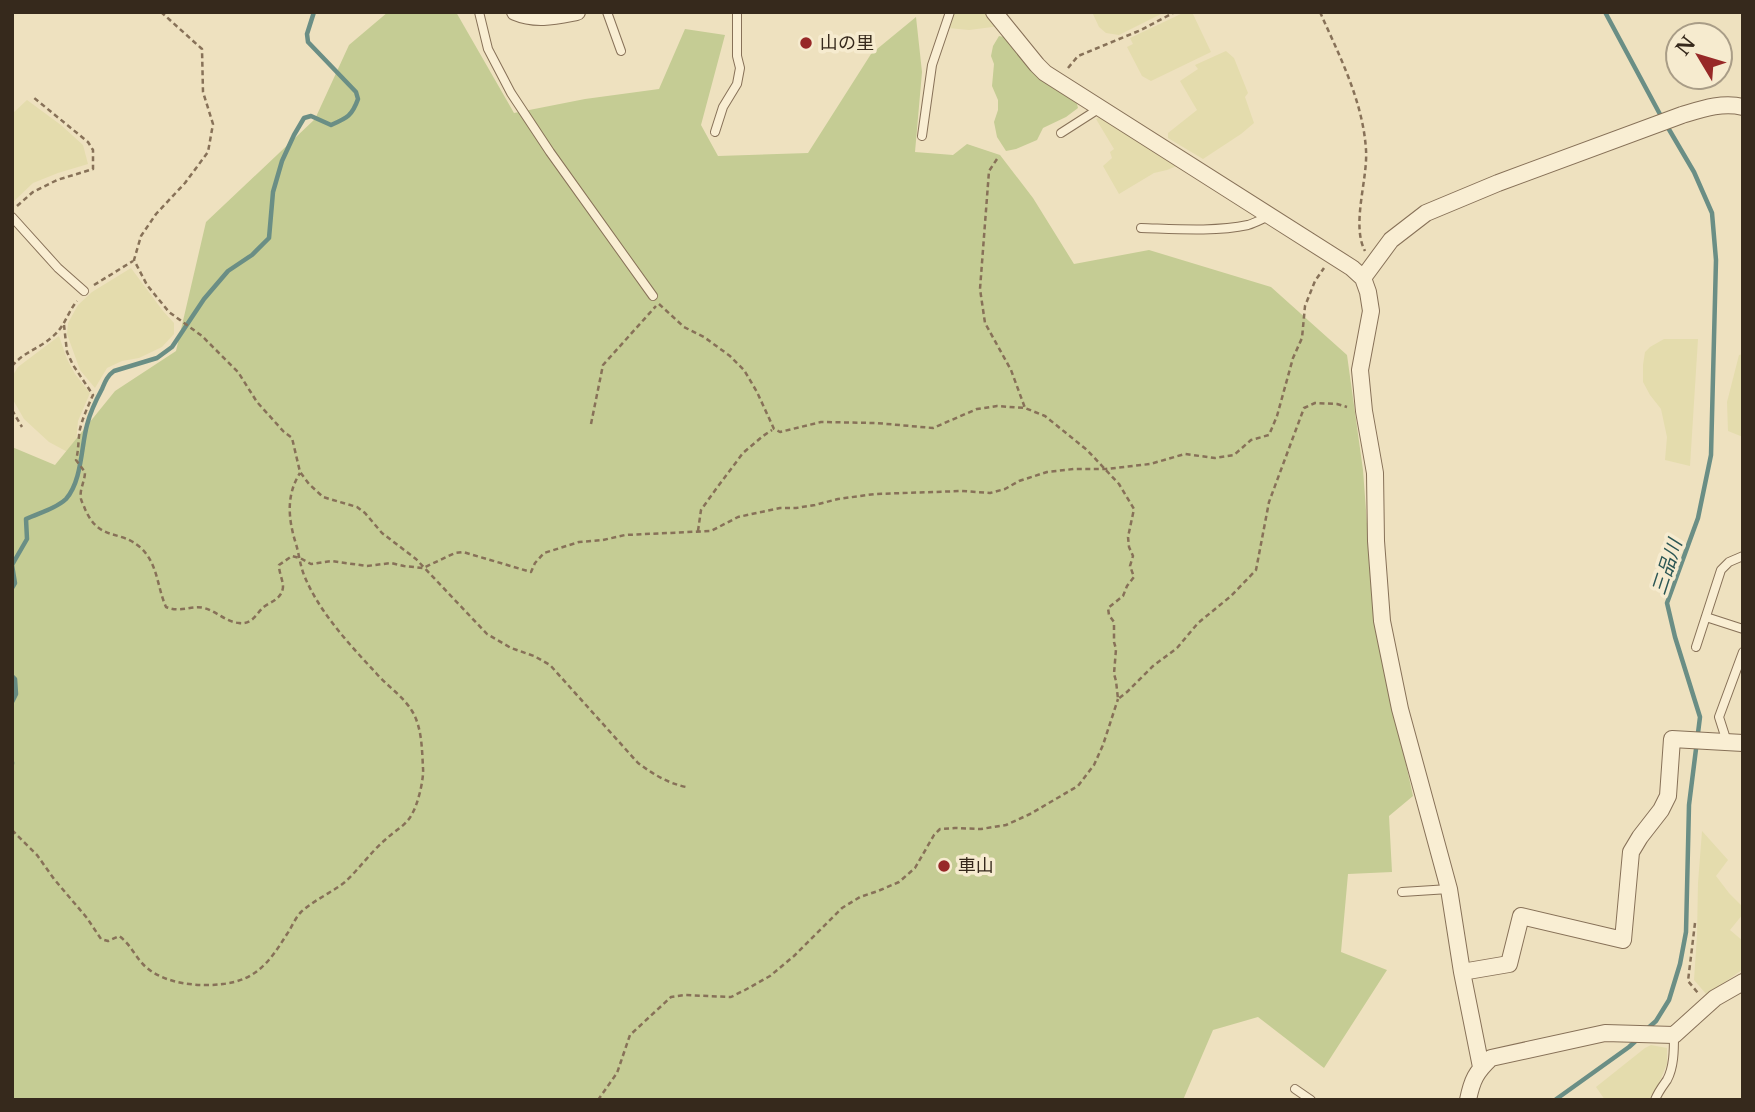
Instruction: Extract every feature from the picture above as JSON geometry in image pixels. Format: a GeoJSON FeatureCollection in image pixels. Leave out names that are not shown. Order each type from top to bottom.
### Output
{"type":"FeatureCollection","features":[{"type":"Feature","properties":{"kind":"street"},"geometry":{"type":"LineString","coordinates":[[515,12],[547,18],[578,12]]}},
{"type":"Feature","properties":{"kind":"street"},"geometry":{"type":"LineString","coordinates":[[994,12],[1037,65],[1352,268],[1363,278],[1371,311],[1360,370],[1375,472],[1376,541],[1382,621],[1400,709],[1449,890],[1481,1067]]}},
{"type":"Feature","properties":{"kind":"street"},"geometry":{"type":"LineString","coordinates":[[1363,278],[1391,240],[1426,214],[1498,183],[1682,115],[1710,107],[1743,107]]}},
{"type":"Feature","properties":{"kind":"street"},"geometry":{"type":"LineString","coordinates":[[1462,972],[1509,964],[1521,916],[1623,940],[1631,852],[1668,796],[1672,739],[1735,743]]}},
{"type":"Feature","properties":{"kind":"street"},"geometry":{"type":"LineString","coordinates":[[1468,1100],[1471,1083],[1481,1067],[1491,1058],[1605,1033],[1674,1035],[1714,998],[1743,982]]}},
{"type":"Feature","properties":{"kind":"lane"},"geometry":{"type":"LineString","coordinates":[[480,12],[488,49],[510,93],[653,296]]}},
{"type":"Feature","properties":{"kind":"lane"},"geometry":{"type":"LineString","coordinates":[[607,12],[621,51]]}},
{"type":"Feature","properties":{"kind":"lane"},"geometry":{"type":"LineString","coordinates":[[715,132],[723,107],[737,84],[740,68],[737,56],[737,12]]}},
{"type":"Feature","properties":{"kind":"lane"},"geometry":{"type":"LineString","coordinates":[[922,136],[932,65],[950,12]]}},
{"type":"Feature","properties":{"kind":"lane"},"geometry":{"type":"LineString","coordinates":[[1061,132],[1100,108]]}},
{"type":"Feature","properties":{"kind":"lane"},"geometry":{"type":"LineString","coordinates":[[1141,228],[1226,227],[1250,224],[1269,216]]}},
{"type":"Feature","properties":{"kind":"lane"},"geometry":{"type":"LineString","coordinates":[[12,218],[58,268],[84,291]]}},
{"type":"Feature","properties":{"kind":"lane"},"geometry":{"type":"LineString","coordinates":[[1696,648],[1721,570],[1729,562],[1743,556]]}},
{"type":"Feature","properties":{"kind":"lane"},"geometry":{"type":"LineString","coordinates":[[1706,617],[1743,629]]}},
{"type":"Feature","properties":{"kind":"lane"},"geometry":{"type":"LineString","coordinates":[[1735,743],[1719,717],[1743,652]]}},
{"type":"Feature","properties":{"kind":"lane"},"geometry":{"type":"LineString","coordinates":[[1402,892],[1449,890]]}},
{"type":"Feature","properties":{"kind":"lane"},"geometry":{"type":"LineString","coordinates":[[1655,1100],[1671,1068],[1674,1035]]}},
{"type":"Feature","properties":{"kind":"lane"},"geometry":{"type":"LineString","coordinates":[[1294,1089],[1311,1100]]}},
{"type":"Feature","properties":{"kind":"path"},"geometry":{"type":"LineString","coordinates":[[12,366],[21,356],[51,338],[64,325],[69,311],[84,291],[134,260],[141,236],[156,214],[185,183],[208,152],[213,124],[203,92],[202,49],[161,12]]}},
{"type":"Feature","properties":{"kind":"path"},"geometry":{"type":"LineString","coordinates":[[1058,80],[1078,56],[1141,30],[1175,12]]}},
{"type":"Feature","properties":{"kind":"path"},"geometry":{"type":"LineString","coordinates":[[1320,12],[1344,66],[1363,126],[1367,151],[1359,232],[1363,248],[1374,261]]}},
{"type":"Feature","properties":{"kind":"path"},"geometry":{"type":"LineString","coordinates":[[12,211],[33,192],[57,180],[93,169],[93,150],[88,142],[33,97]]}},
{"type":"Feature","properties":{"kind":"path"},"geometry":{"type":"LineString","coordinates":[[998,159],[989,171],[980,289],[985,323],[1011,370],[1025,408]]}},
{"type":"Feature","properties":{"kind":"path"},"geometry":{"type":"LineString","coordinates":[[64,325],[67,352],[93,394],[79,432],[76,460],[85,472],[81,499],[90,519],[99,530],[129,540],[141,548],[152,561],[166,607],[173,610],[197,607],[209,609],[237,623],[248,623],[263,607],[281,595],[283,585],[279,565],[292,556],[311,564],[331,561],[367,566],[391,563],[424,568],[455,553],[463,552],[531,572],[544,553],[579,542],[625,536],[711,531],[738,517],[780,508],[815,506],[838,499],[876,494],[962,491],[990,494],[1046,472],[1150,464],[1185,454],[1215,458],[1234,454],[1251,440],[1269,435],[1302,338],[1305,306],[1315,281],[1333,257]]}},
{"type":"Feature","properties":{"kind":"path"},"geometry":{"type":"LineString","coordinates":[[134,260],[147,285],[169,312],[202,336],[238,372],[257,402],[292,438],[300,472],[309,484],[323,497],[357,507],[365,513],[382,533],[416,559],[487,634],[550,665],[638,763],[670,784],[685,788]]}},
{"type":"Feature","properties":{"kind":"path"},"geometry":{"type":"LineString","coordinates":[[591,424],[603,365],[659,304],[684,327],[704,337],[744,370],[774,429],[780,432],[821,422],[933,428],[977,409],[997,406],[1025,408],[1045,416],[1087,450],[1119,484],[1134,509],[1128,537],[1133,556],[1130,566],[1134,577],[1126,586],[1123,596],[1108,608],[1114,622],[1114,674],[1118,699],[1094,765],[1078,786],[1006,825],[981,829],[940,830],[934,835],[915,868],[899,882],[860,897],[842,908],[794,956],[770,976],[745,990],[731,997],[671,997],[630,1035],[617,1073],[598,1100]]}},
{"type":"Feature","properties":{"kind":"path"},"geometry":{"type":"LineString","coordinates":[[1118,699],[1177,648],[1198,623],[1231,596],[1256,570],[1269,502],[1304,408],[1315,403],[1337,404],[1364,411]]}},
{"type":"Feature","properties":{"kind":"path"},"geometry":{"type":"LineString","coordinates":[[12,410],[22,427]]}},
{"type":"Feature","properties":{"kind":"path"},"geometry":{"type":"LineString","coordinates":[[698,531],[701,510],[716,489],[743,453],[774,429]]}},
{"type":"Feature","properties":{"kind":"path"},"geometry":{"type":"LineString","coordinates":[[12,830],[37,855],[87,918],[100,939],[108,941],[119,936],[148,969],[176,982],[222,984],[254,975],[268,962],[298,915],[345,881],[412,816],[424,772],[414,713],[337,629],[313,593],[303,572],[290,527],[290,498],[300,472]]}},
{"type":"Feature","properties":{"kind":"path"},"geometry":{"type":"LineString","coordinates":[[1695,923],[1688,981],[1707,1004]]}},
{"type":"Feature","properties":{"kind":"shaded area"},"geometry":{"type":"Polygon","coordinates":[[[954,12],[988,12],[1000,26],[969,30],[948,28],[954,12]]]}},
{"type":"Feature","properties":{"kind":"shaded area"},"geometry":{"type":"Polygon","coordinates":[[[1092,12],[1165,12],[1119,35],[1106,33],[1099,27],[1092,12]]]}},
{"type":"Feature","properties":{"kind":"shaded area"},"geometry":{"type":"Polygon","coordinates":[[[1185,12],[1192,12],[1211,52],[1151,81],[1142,76],[1127,47],[1133,44],[1130,38],[1185,12]]]}},
{"type":"Feature","properties":{"kind":"shaded area"},"geometry":{"type":"Polygon","coordinates":[[[1226,51],[1234,58],[1248,93],[1245,97],[1254,123],[1203,159],[1168,138],[1168,133],[1197,110],[1180,81],[1198,69],[1195,65],[1226,51]]]}},
{"type":"Feature","properties":{"kind":"shaded area"},"geometry":{"type":"Polygon","coordinates":[[[27,100],[83,145],[88,164],[33,183],[12,203],[12,114],[27,100]]]}},
{"type":"Feature","properties":{"kind":"shaded area"},"geometry":{"type":"Polygon","coordinates":[[[1102,115],[1179,165],[1154,173],[1119,194],[1103,166],[1112,158],[1110,152],[1114,149],[1096,119],[1102,115]]]}},
{"type":"Feature","properties":{"kind":"shaded area"},"geometry":{"type":"Polygon","coordinates":[[[131,268],[174,323],[174,334],[162,347],[107,368],[95,388],[80,370],[67,334],[68,323],[78,305],[92,292],[131,268]]]}},
{"type":"Feature","properties":{"kind":"shaded area"},"geometry":{"type":"Polygon","coordinates":[[[59,336],[75,374],[90,393],[78,421],[75,456],[49,442],[24,419],[12,398],[12,377],[18,367],[59,336]]]}},
{"type":"Feature","properties":{"kind":"shaded area"},"geometry":{"type":"Polygon","coordinates":[[[1664,339],[1698,339],[1690,466],[1665,460],[1667,437],[1661,409],[1643,382],[1645,352],[1664,339]]]}},
{"type":"Feature","properties":{"kind":"shaded area"},"geometry":{"type":"Polygon","coordinates":[[[1743,354],[1743,437],[1728,431],[1727,402],[1739,355],[1743,354]]]}},
{"type":"Feature","properties":{"kind":"shaded area"},"geometry":{"type":"Polygon","coordinates":[[[1702,831],[1728,860],[1716,876],[1743,907],[1743,914],[1730,930],[1743,941],[1743,969],[1707,995],[1694,980],[1702,831]]]}},
{"type":"Feature","properties":{"kind":"shaded area"},"geometry":{"type":"Polygon","coordinates":[[[1651,1045],[1667,1048],[1667,1064],[1656,1090],[1648,1100],[1605,1100],[1596,1087],[1651,1045]]]}},
{"type":"Feature","properties":{"kind":"green space"},"geometry":{"type":"Polygon","coordinates":[[[388,12],[456,12],[514,113],[585,99],[659,89],[685,29],[725,35],[701,125],[718,156],[808,153],[871,54],[916,17],[922,72],[915,152],[953,155],[967,144],[1000,155],[1033,198],[1074,264],[1149,250],[1271,287],[1347,355],[1363,470],[1374,618],[1413,796],[1389,816],[1392,872],[1348,874],[1341,952],[1387,970],[1324,1068],[1258,1017],[1213,1030],[1183,1100],[12,1100],[12,447],[55,465],[115,391],[176,351],[206,222],[315,119],[349,45],[388,12]]]}},
{"type":"Feature","properties":{"kind":"green space"},"geometry":{"type":"Polygon","coordinates":[[[999,36],[1008,38],[1076,100],[1078,108],[1043,128],[1037,140],[1006,151],[997,137],[994,122],[998,100],[992,86],[994,64],[991,56],[999,36]]]}},
{"type":"Feature","properties":{"kind":"waterway"},"geometry":{"type":"LineString","coordinates":[[12,588],[15,583],[12,565],[27,539],[26,519],[57,506],[71,492],[78,473],[88,420],[108,377],[114,371],[157,358],[172,347],[204,299],[228,271],[252,255],[269,238],[273,192],[282,161],[304,118],[311,116],[331,125],[345,118],[354,109],[358,99],[356,92],[308,42],[307,34],[314,12]]}},
{"type":"Feature","properties":{"kind":"waterway","name":"三品川"},"geometry":{"type":"LineString","coordinates":[[1605,12],[1662,118]]}},
{"type":"Feature","properties":{"kind":"waterway","name":"三品川"},"geometry":{"type":"LineString","coordinates":[[1647,1029],[1656,1021],[1669,1000],[1686,932],[1689,805],[1700,717],[1667,603],[1698,518],[1711,455],[1716,260],[1712,213],[1694,172],[1667,126]]}},
{"type":"Feature","properties":{"kind":"waterway"},"geometry":{"type":"LineString","coordinates":[[12,676],[15,679],[16,694],[12,702]]}},
{"type":"Feature","properties":{"kind":"waterway","name":"三品川"},"geometry":{"type":"LineString","coordinates":[[1555,1100],[1639,1038]]}},
{"type":"Feature","properties":{"kind":"place","name":"山の里"},"geometry":{"type":"Point","coordinates":[806,43]}},
{"type":"Feature","properties":{"kind":"place","name":"車山"},"geometry":{"type":"Point","coordinates":[944,866]}}]}
